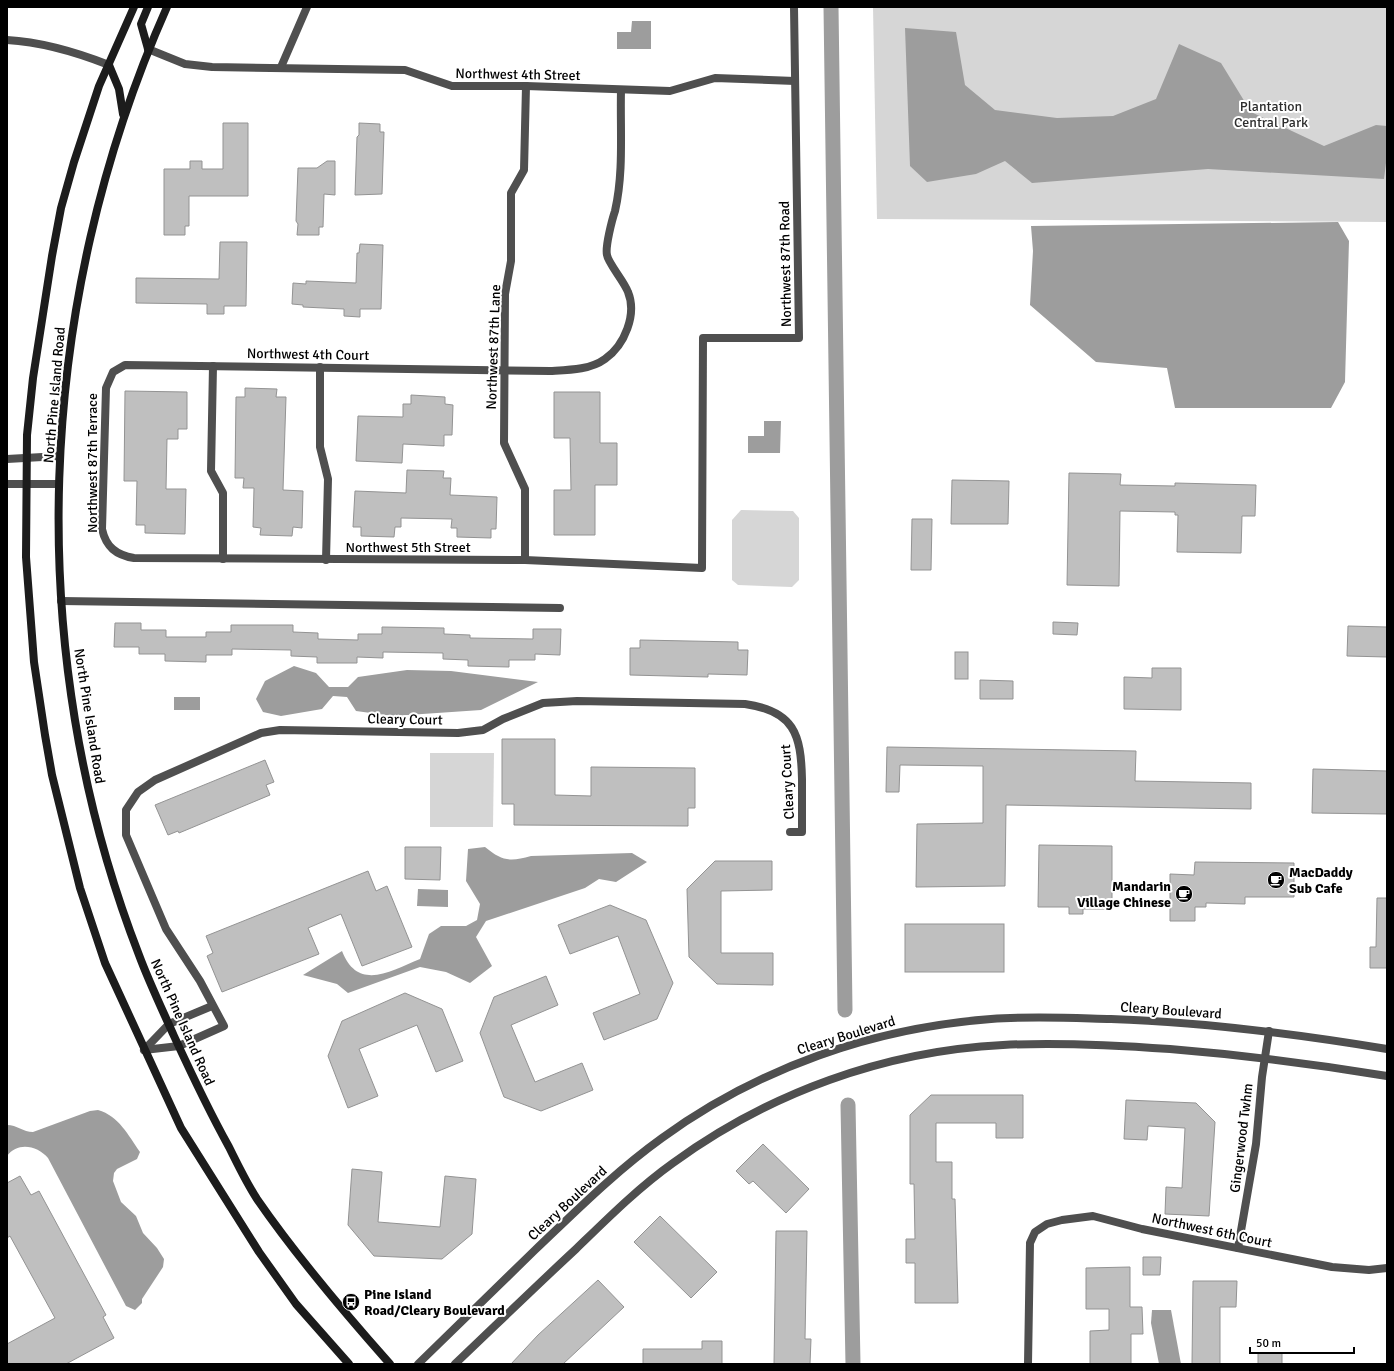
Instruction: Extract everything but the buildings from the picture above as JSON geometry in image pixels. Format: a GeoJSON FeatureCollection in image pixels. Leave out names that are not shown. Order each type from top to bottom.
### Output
{"type":"FeatureCollection","features":[{"type":"Feature","properties":{"kind":"main road","name":"North Pine Island Road"},"geometry":{"type":"LineString","coordinates":[[134,7],[99,86],[74,162],[61,208],[34,371],[27,435],[26,483],[29,609],[34,662],[52,775],[80,888],[105,963],[144,1050],[181,1128],[258,1252],[296,1304],[350,1364]]}},
{"type":"Feature","properties":{"kind":"main road"},"geometry":{"type":"LineString","coordinates":[[148,7],[140,24],[148,48]]}},
{"type":"Feature","properties":{"kind":"main road","name":"North Pine Island Road"},"geometry":{"type":"LineString","coordinates":[[167,7],[148,48],[123,114],[97,205],[79,285],[62,410],[59,484],[59,564],[67,669],[75,723],[89,792],[112,874],[139,955],[208,1108],[256,1197],[329,1296],[390,1364]]}},
{"type":"Feature","properties":{"kind":"main road"},"geometry":{"type":"LineString","coordinates":[[109,65],[119,89],[123,114]]}},
{"type":"Feature","properties":{"kind":"street"},"geometry":{"type":"LineString","coordinates":[[281,67],[307,7]]}},
{"type":"Feature","properties":{"kind":"street","name":"Northwest 87th Road"},"geometry":{"type":"LineString","coordinates":[[702,568],[702,338],[799,338],[794,7]]}},
{"type":"Feature","properties":{"kind":"street"},"geometry":{"type":"LineString","coordinates":[[7,40],[26,41],[76,52],[109,65]]}},
{"type":"Feature","properties":{"kind":"street","name":"Northwest 4th Street"},"geometry":{"type":"LineString","coordinates":[[148,48],[185,64],[212,67],[405,70],[452,86],[526,86],[670,91],[715,78],[795,81]]}},
{"type":"Feature","properties":{"kind":"street","name":"Northwest 87th Lane"},"geometry":{"type":"LineString","coordinates":[[525,560],[525,489],[504,442],[504,294],[511,261],[511,193],[524,170],[526,86]]}},
{"type":"Feature","properties":{"kind":"street","name":"Northwest 4th Court"},"geometry":{"type":"LineString","coordinates":[[113,372],[125,365],[550,371],[573,370],[605,359],[620,343],[628,327],[631,308],[629,292],[606,255],[610,230],[620,189],[621,90]]}},
{"type":"Feature","properties":{"kind":"street"},"geometry":{"type":"LineString","coordinates":[[213,366],[211,470],[223,493],[223,559]]}},
{"type":"Feature","properties":{"kind":"street"},"geometry":{"type":"LineString","coordinates":[[320,367],[320,447],[328,479],[326,560]]}},
{"type":"Feature","properties":{"kind":"street","name":"Northwest 87th Terrace"},"geometry":{"type":"LineString","coordinates":[[113,372],[106,388],[102,529],[104,538],[115,552]]}},
{"type":"Feature","properties":{"kind":"street"},"geometry":{"type":"LineString","coordinates":[[7,459],[60,456]]}},
{"type":"Feature","properties":{"kind":"street"},"geometry":{"type":"LineString","coordinates":[[7,484],[59,484]]}},
{"type":"Feature","properties":{"kind":"street","name":"Northwest 5th Street"},"geometry":{"type":"LineString","coordinates":[[115,552],[134,558],[525,560],[702,568]]}},
{"type":"Feature","properties":{"kind":"street"},"geometry":{"type":"LineString","coordinates":[[61,601],[560,608]]}},
{"type":"Feature","properties":{"kind":"street","name":"Cleary Court"},"geometry":{"type":"LineString","coordinates":[[144,1050],[179,1046],[224,1026],[200,981],[166,929],[126,834],[126,810],[138,792],[155,780],[261,733],[280,730],[458,733],[483,730],[503,719],[543,703],[577,701],[745,704],[759,706],[787,721],[798,739],[801,758],[802,832],[790,832]]}},
{"type":"Feature","properties":{"kind":"street"},"geometry":{"type":"LineString","coordinates":[[144,1050],[169,1024],[212,1006]]}},
{"type":"Feature","properties":{"kind":"street","name":"Cleary Boulevard"},"geometry":{"type":"LineString","coordinates":[[418,1364],[602,1186],[661,1138],[703,1110],[749,1085],[795,1064],[843,1046],[893,1033],[943,1024],[993,1019],[1043,1017],[1145,1020],[1269,1031],[1387,1049]]}},
{"type":"Feature","properties":{"kind":"street","name":"Gingerwood Twhm"},"geometry":{"type":"LineString","coordinates":[[1238,1248],[1256,1144],[1264,1058],[1269,1031]]}},
{"type":"Feature","properties":{"kind":"street"},"geometry":{"type":"LineString","coordinates":[[455,1364],[635,1193],[662,1171],[714,1135],[760,1109],[808,1088],[854,1071],[904,1058],[953,1050],[1002,1045],[1054,1044],[1104,1045],[1264,1058],[1387,1076]]}},
{"type":"Feature","properties":{"kind":"street","name":"Northwest 6th Court"},"geometry":{"type":"LineString","coordinates":[[1028,1364],[1030,1243],[1035,1232],[1047,1224],[1062,1220],[1093,1216],[1142,1229],[1332,1267],[1369,1270],[1387,1268]]}},
{"type":"Feature","properties":{"kind":"green space","name":"Plantation Central Park"},"geometry":{"type":"Polygon","coordinates":[[[873,7],[1387,7],[1387,222],[877,219],[873,7]]]}},
{"type":"Feature","properties":{"kind":"green space"},"geometry":{"type":"Polygon","coordinates":[[[741,510],[793,511],[799,518],[799,580],[792,587],[738,585],[732,580],[732,520],[741,510]]]}},
{"type":"Feature","properties":{"kind":"green space"},"geometry":{"type":"Polygon","coordinates":[[[430,753],[494,753],[493,827],[430,827],[430,753]]]}},
{"type":"Feature","properties":{"kind":"shaded area"},"geometry":{"type":"Polygon","coordinates":[[[632,21],[651,21],[651,49],[617,49],[617,32],[631,32],[632,21]]]}},
{"type":"Feature","properties":{"kind":"shaded area"},"geometry":{"type":"Polygon","coordinates":[[[905,28],[956,32],[965,85],[995,110],[1057,118],[1113,116],[1156,99],[1179,44],[1221,63],[1251,112],[1324,146],[1376,125],[1387,126],[1387,155],[1384,179],[1208,169],[1032,183],[1005,161],[976,174],[927,182],[910,166],[905,28]]]}},
{"type":"Feature","properties":{"kind":"shaded area"},"geometry":{"type":"Polygon","coordinates":[[[1338,222],[1349,241],[1345,382],[1331,408],[1175,408],[1167,368],[1096,362],[1030,305],[1033,251],[1031,226],[1338,222]]]}},
{"type":"Feature","properties":{"kind":"shaded area"},"geometry":{"type":"Polygon","coordinates":[[[764,421],[781,421],[780,453],[748,453],[748,436],[764,436],[764,421]]]}},
{"type":"Feature","properties":{"kind":"shaded area"},"geometry":{"type":"Polygon","coordinates":[[[294,666],[316,673],[329,687],[348,687],[358,677],[407,670],[451,671],[538,682],[481,710],[393,716],[356,711],[347,697],[333,696],[322,709],[281,716],[263,712],[256,699],[265,681],[294,666]]]}},
{"type":"Feature","properties":{"kind":"shaded area"},"geometry":{"type":"Polygon","coordinates":[[[174,697],[200,697],[200,710],[174,710],[174,697]]]}},
{"type":"Feature","properties":{"kind":"shaded area"},"geometry":{"type":"Polygon","coordinates":[[[485,847],[501,858],[506,859],[517,859],[531,856],[632,853],[647,862],[616,882],[599,879],[585,888],[486,921],[476,937],[492,966],[470,983],[446,972],[420,967],[348,993],[337,984],[303,975],[342,951],[349,964],[357,971],[366,975],[387,973],[420,959],[429,934],[441,926],[466,926],[477,920],[480,904],[466,881],[468,849],[485,847]]]}},
{"type":"Feature","properties":{"kind":"shaded area"},"geometry":{"type":"Polygon","coordinates":[[[418,889],[448,890],[448,907],[417,906],[418,889]]]}},
{"type":"Feature","properties":{"kind":"shaded area"},"geometry":{"type":"Polygon","coordinates":[[[98,1110],[117,1121],[140,1152],[137,1159],[117,1169],[114,1173],[113,1181],[121,1202],[136,1216],[143,1233],[157,1248],[164,1259],[163,1267],[142,1299],[142,1303],[135,1310],[126,1306],[48,1158],[34,1148],[28,1147],[17,1148],[7,1156],[7,1125],[33,1132],[90,1111],[98,1110]]]}},
{"type":"Feature","properties":{"kind":"shaded area"},"geometry":{"type":"Polygon","coordinates":[[[1152,1310],[1171,1310],[1181,1364],[1159,1364],[1151,1323],[1152,1310]]]}},
{"type":"Feature","properties":{"kind":"waterway"},"geometry":{"type":"LineString","coordinates":[[831,7],[845,1010]]}},
{"type":"Feature","properties":{"kind":"waterway"},"geometry":{"type":"LineString","coordinates":[[848,1105],[853,1364]]}},
{"type":"Feature","properties":{"kind":"place","name":"MacDaddy Sub Cafe"},"geometry":{"type":"Point","coordinates":[1276,880]}},
{"type":"Feature","properties":{"kind":"place","name":"Mandarin Village Chinese"},"geometry":{"type":"Point","coordinates":[1184,894]}},
{"type":"Feature","properties":{"kind":"place","name":"Pine Island Road/Cleary Boulevard"},"geometry":{"type":"Point","coordinates":[351,1302]}}]}
